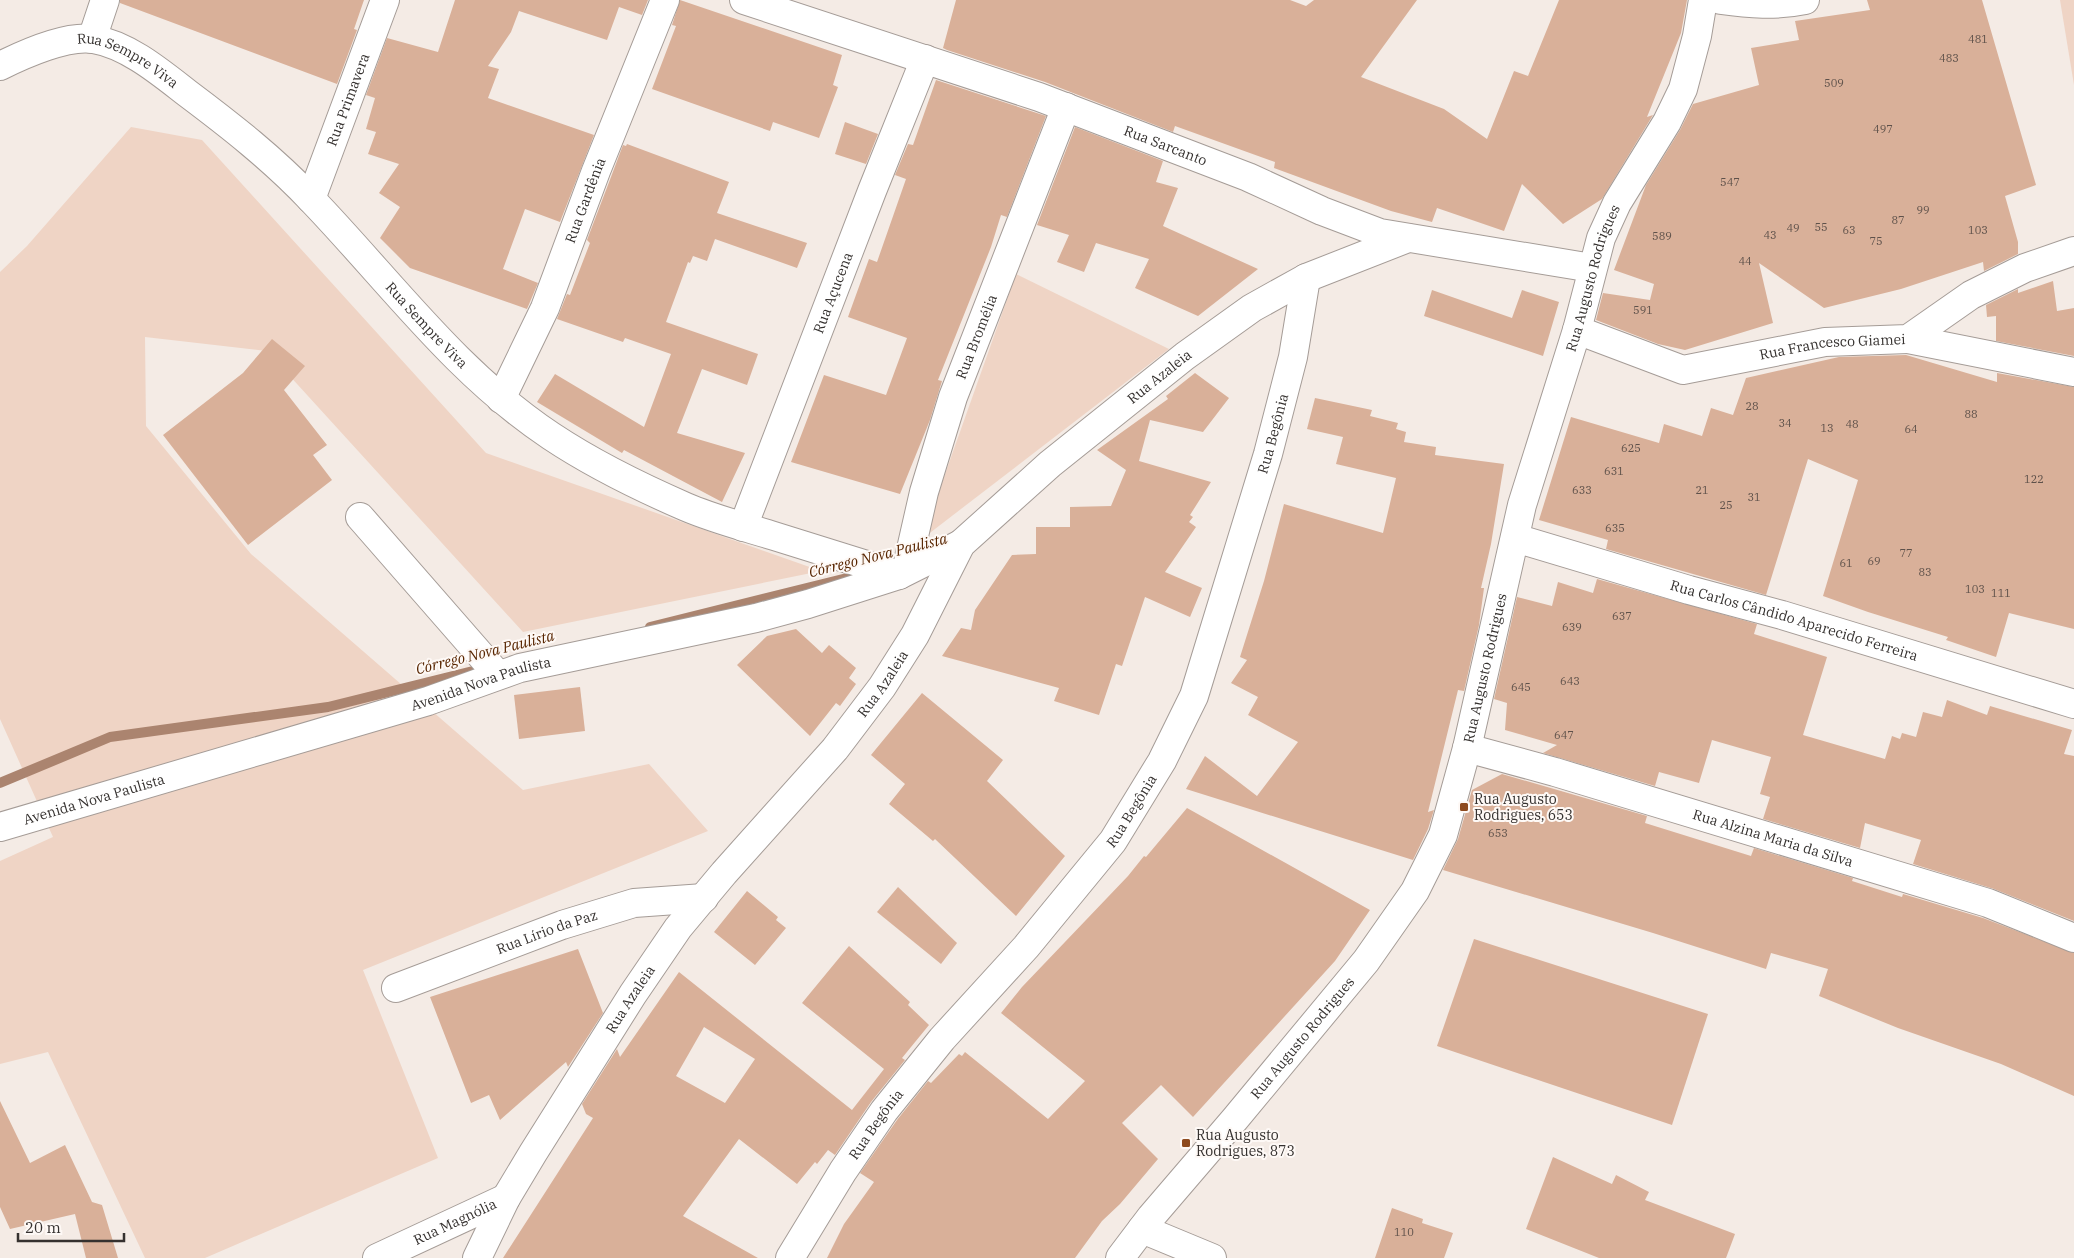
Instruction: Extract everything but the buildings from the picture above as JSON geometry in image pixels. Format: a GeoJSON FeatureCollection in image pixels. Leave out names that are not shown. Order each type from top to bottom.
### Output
{"type":"FeatureCollection","features":[{"type":"Feature","properties":{"kind":"street"},"geometry":{"type":"LineString","coordinates":[[92,39],[105,0]]}},
{"type":"Feature","properties":{"kind":"street","name":"Rua Primavera"},"geometry":{"type":"LineString","coordinates":[[311,199],[336,138],[385,0]]}},
{"type":"Feature","properties":{"kind":"street","name":"Rua Gardênia"},"geometry":{"type":"LineString","coordinates":[[501,399],[544,308],[613,128],[665,0]]}},
{"type":"Feature","properties":{"kind":"street","name":"Rua Sarcanto"},"geometry":{"type":"LineString","coordinates":[[744,0],[1066,107],[1248,177],[1322,211],[1380,234],[1592,268]]}},
{"type":"Feature","properties":{"kind":"street","name":"Rua Augusto Rodrigues"},"geometry":{"type":"LineString","coordinates":[[1120,1258],[1142,1229],[1366,961],[1415,891],[1443,835],[1467,748],[1522,505],[1577,330],[1601,238],[1617,203],[1667,122],[1683,89],[1697,36],[1703,0]]}},
{"type":"Feature","properties":{"kind":"street"},"geometry":{"type":"LineString","coordinates":[[1721,0],[1751,4],[1791,3],[1804,0]]}},
{"type":"Feature","properties":{"kind":"street","name":"Rua Sempre Viva"},"geometry":{"type":"LineString","coordinates":[[0,66],[22,55],[62,42],[92,39],[122,49],[156,70],[238,130],[311,199],[445,345],[501,399],[551,436],[609,470],[687,508],[743,527],[902,573]]}},
{"type":"Feature","properties":{"kind":"street","name":"Rua Açucena"},"geometry":{"type":"LineString","coordinates":[[743,527],[872,191],[925,60]]}},
{"type":"Feature","properties":{"kind":"street","name":"Rua Bromélia"},"geometry":{"type":"LineString","coordinates":[[902,573],[953,397],[1066,107]]}},
{"type":"Feature","properties":{"kind":"street","name":"Rua Azaleia"},"geometry":{"type":"LineString","coordinates":[[477,1258],[506,1198],[633,994],[678,928],[835,749],[882,688],[914,635],[961,544],[1050,464],[1186,356],[1252,308],[1306,278],[1408,238]]}},
{"type":"Feature","properties":{"kind":"street","name":"Rua Francesco Giamei"},"geometry":{"type":"LineString","coordinates":[[1577,330],[1683,370],[1825,342],[1908,338],[1971,295],[2025,268],[2074,251]]}},
{"type":"Feature","properties":{"kind":"street","name":"Rua Begônia"},"geometry":{"type":"LineString","coordinates":[[790,1258],[843,1171],[884,1111],[942,1040],[1026,947],[1113,841],[1162,761],[1194,696],[1268,454],[1293,357],[1306,278]]}},
{"type":"Feature","properties":{"kind":"street"},"geometry":{"type":"LineString","coordinates":[[1908,338],[2074,372]]}},
{"type":"Feature","properties":{"kind":"street"},"geometry":{"type":"LineString","coordinates":[[360,517],[498,675]]}},
{"type":"Feature","properties":{"kind":"street","name":"Rua Carlos Cândido Aparecido Ferreira"},"geometry":{"type":"LineString","coordinates":[[1515,538],[1689,590],[1782,615],[2074,704]]}},
{"type":"Feature","properties":{"kind":"street","name":"Avenida Nova Paulista"},"geometry":{"type":"LineString","coordinates":[[0,827],[428,701],[520,668],[756,618],[808,604],[902,573],[961,544]]}},
{"type":"Feature","properties":{"kind":"street","name":"Rua Alzina Maria da Silva"},"geometry":{"type":"LineString","coordinates":[[1467,748],[1564,775],[1988,903],[2074,938]]}},
{"type":"Feature","properties":{"kind":"street","name":"Rua Lírio da Paz"},"geometry":{"type":"LineString","coordinates":[[396,988],[562,925],[634,902],[704,898]]}},
{"type":"Feature","properties":{"kind":"street","name":"Rua Magnólia"},"geometry":{"type":"LineString","coordinates":[[377,1258],[506,1198]]}},
{"type":"Feature","properties":{"kind":"street"},"geometry":{"type":"LineString","coordinates":[[1142,1229],[1212,1258]]}},
{"type":"Feature","properties":{"kind":"shaded area"},"geometry":{"type":"Polygon","coordinates":[[[2060,0],[2074,0],[2074,85],[2060,0]]]}},
{"type":"Feature","properties":{"kind":"shaded area"},"geometry":{"type":"Polygon","coordinates":[[[131,127],[202,140],[486,453],[821,571],[523,632],[267,351],[145,337],[146,426],[251,554],[523,790],[649,764],[708,831],[363,970],[438,1158],[205,1258],[145,1258],[48,1052],[0,1064],[0,861],[53,837],[0,719],[0,272],[27,246],[131,127]]]}},
{"type":"Feature","properties":{"kind":"shaded area"},"geometry":{"type":"Polygon","coordinates":[[[1016,274],[1169,349],[922,539],[1016,274]]]}},
{"type":"Feature","properties":{"kind":"waterway","name":"Córrego Nova Paulista"},"geometry":{"type":"LineString","coordinates":[[650,627],[847,578]]}},
{"type":"Feature","properties":{"kind":"waterway","name":"Córrego Nova Paulista"},"geometry":{"type":"LineString","coordinates":[[0,783],[110,737],[328,707],[481,669]]}},
{"type":"Feature","properties":{"kind":"place","name":"Rua Augusto Rodrigues, 653"},"geometry":{"type":"Point","coordinates":[1464,807]}},
{"type":"Feature","properties":{"kind":"place","name":"Rua Augusto Rodrigues, 873"},"geometry":{"type":"Point","coordinates":[1186,1143]}}]}
